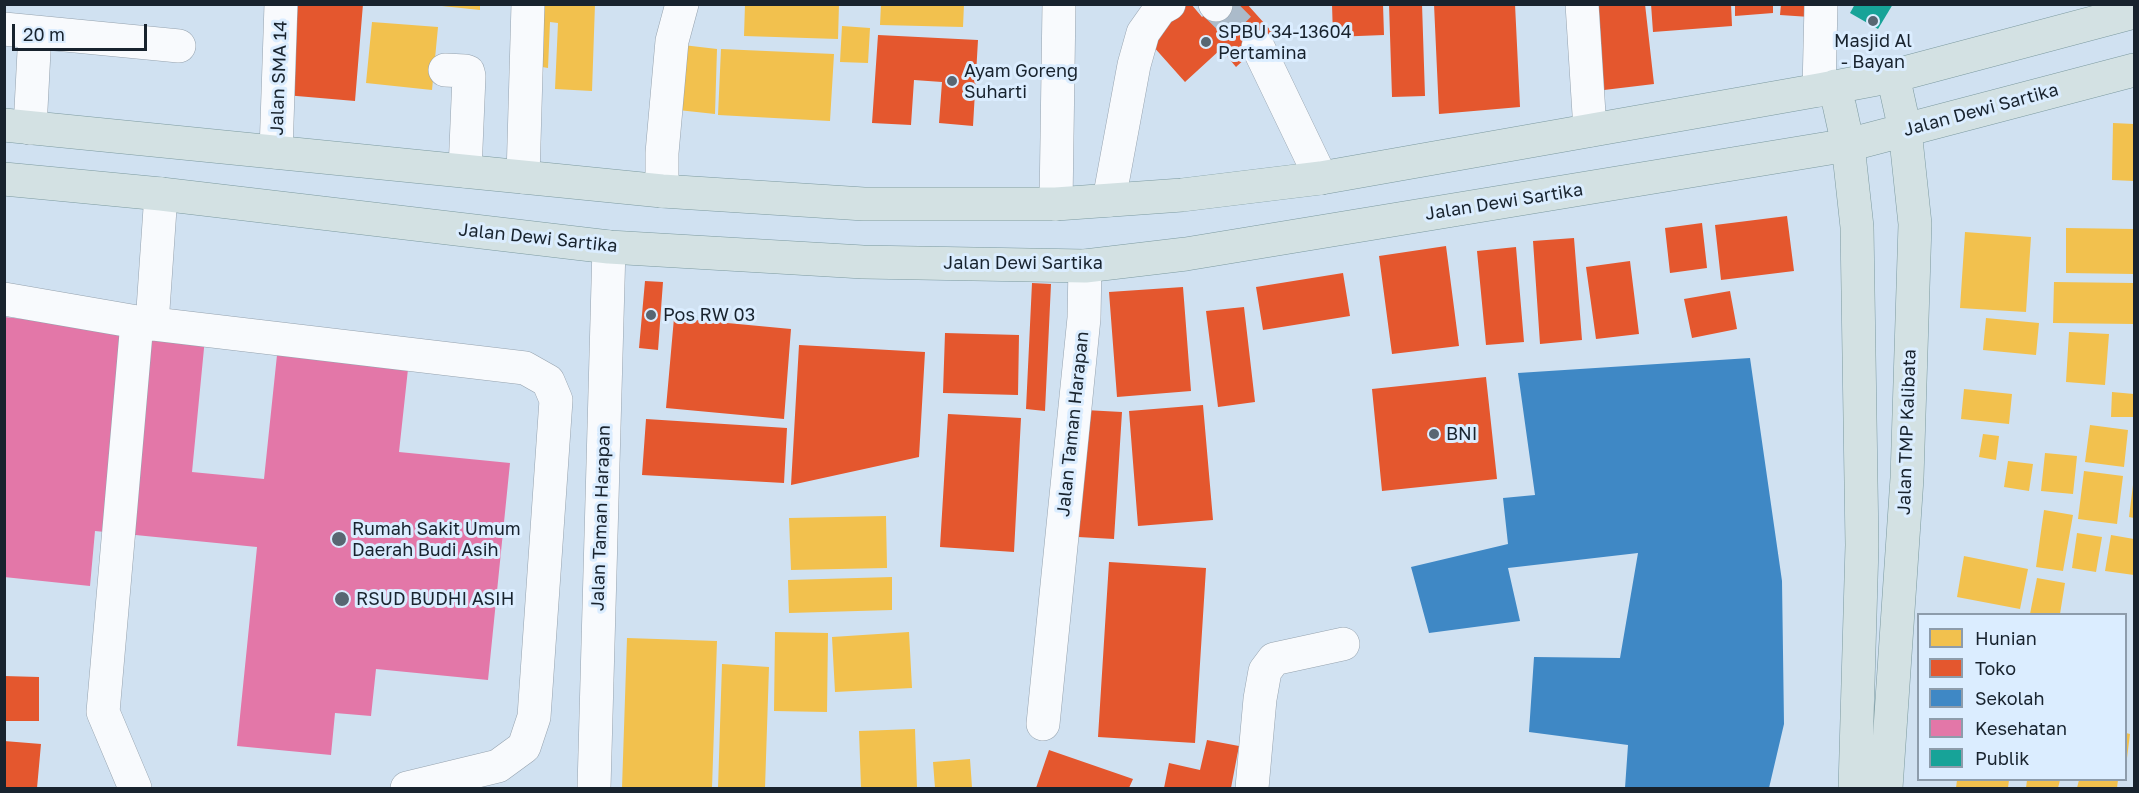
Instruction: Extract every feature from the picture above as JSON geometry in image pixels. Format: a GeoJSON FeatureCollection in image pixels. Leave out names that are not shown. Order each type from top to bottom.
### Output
{"type":"FeatureCollection","features":[{"type":"Feature","properties":{"kind":"main road"},"geometry":{"type":"LineString","coordinates":[[17,127],[662,191],[864,204],[1056,204],[1182,195],[1321,178],[1827,88],[1893,76],[2134,12]]}},
{"type":"Feature","properties":{"kind":"main road","name":"Jalan Dewi Sartika"},"geometry":{"type":"LineString","coordinates":[[4,179],[161,194],[609,247],[863,262],[1085,266],[1186,254],[1848,144],[2134,70]]}},
{"type":"Feature","properties":{"kind":"main road","name":"Jalan TMP Kalibata"},"geometry":{"type":"LineString","coordinates":[[1886,789],[1907,478],[1915,235],[1905,130],[1893,76]]}},
{"type":"Feature","properties":{"kind":"main road"},"geometry":{"type":"LineString","coordinates":[[1827,88],[1848,144],[1857,227],[1862,544],[1855,789]]}},
{"type":"Feature","properties":{"kind":"street","name":"Jalan SMA 14"},"geometry":{"type":"LineString","coordinates":[[276,152],[281,4]]}},
{"type":"Feature","properties":{"kind":"street"},"geometry":{"type":"LineString","coordinates":[[523,177],[528,4]]}},
{"type":"Feature","properties":{"kind":"street"},"geometry":{"type":"LineString","coordinates":[[662,191],[662,153],[672,41],[682,4]]}},
{"type":"Feature","properties":{"kind":"street"},"geometry":{"type":"LineString","coordinates":[[1056,204],[1059,4]]}},
{"type":"Feature","properties":{"kind":"street"},"geometry":{"type":"LineString","coordinates":[[1109,200],[1134,66],[1143,33],[1160,9],[1169,4]]}},
{"type":"Feature","properties":{"kind":"street"},"geometry":{"type":"LineString","coordinates":[[1582,4],[1590,130]]}},
{"type":"Feature","properties":{"kind":"street"},"geometry":{"type":"LineString","coordinates":[[1821,4],[1827,88]]}},
{"type":"Feature","properties":{"kind":"street"},"geometry":{"type":"LineString","coordinates":[[17,127],[20,31],[179,46]]}},
{"type":"Feature","properties":{"kind":"street"},"geometry":{"type":"LineString","coordinates":[[1258,47],[1321,178]]}},
{"type":"Feature","properties":{"kind":"street"},"geometry":{"type":"LineString","coordinates":[[445,70],[465,71],[469,76],[465,171]]}},
{"type":"Feature","properties":{"kind":"street"},"geometry":{"type":"LineString","coordinates":[[135,789],[103,712],[144,323],[161,194]]}},
{"type":"Feature","properties":{"kind":"street","name":"Jalan Taman Harapan"},"geometry":{"type":"LineString","coordinates":[[594,789],[609,247]]}},
{"type":"Feature","properties":{"kind":"street","name":"Jalan Taman Harapan"},"geometry":{"type":"LineString","coordinates":[[1042,724],[1084,318],[1085,266]]}},
{"type":"Feature","properties":{"kind":"street"},"geometry":{"type":"LineString","coordinates":[[4,299],[144,323],[525,368],[548,381],[556,400],[534,717],[524,747],[498,765],[407,789]]}},
{"type":"Feature","properties":{"kind":"street"},"geometry":{"type":"LineString","coordinates":[[1252,789],[1260,699],[1265,671],[1274,659],[1343,644]]}},
{"type":"Feature","properties":{"kind":"building: Hunian"},"geometry":{"type":"Polygon","coordinates":[[[442,4],[480,4],[480,10],[442,6],[442,4]]]}},
{"type":"Feature","properties":{"kind":"building: Hunian"},"geometry":{"type":"Polygon","coordinates":[[[533,4],[595,4],[592,91],[555,89],[558,23],[550,22],[548,68],[531,65],[533,4]]]}},
{"type":"Feature","properties":{"kind":"building: Hunian"},"geometry":{"type":"Polygon","coordinates":[[[745,4],[839,4],[838,39],[744,36],[745,4]]]}},
{"type":"Feature","properties":{"kind":"building: Hunian"},"geometry":{"type":"Polygon","coordinates":[[[881,4],[964,4],[963,27],[880,25],[881,4]]]}},
{"type":"Feature","properties":{"kind":"building: Hunian"},"geometry":{"type":"Polygon","coordinates":[[[372,22],[438,27],[432,90],[366,83],[372,22]]]}},
{"type":"Feature","properties":{"kind":"building: Hunian"},"geometry":{"type":"Polygon","coordinates":[[[842,26],[870,28],[868,63],[840,62],[842,26]]]}},
{"type":"Feature","properties":{"kind":"building: Hunian"},"geometry":{"type":"Polygon","coordinates":[[[683,45],[717,49],[715,114],[678,110],[683,45]]]}},
{"type":"Feature","properties":{"kind":"building: Hunian"},"geometry":{"type":"Polygon","coordinates":[[[721,49],[834,54],[830,121],[718,115],[721,49]]]}},
{"type":"Feature","properties":{"kind":"building: Hunian"},"geometry":{"type":"Polygon","coordinates":[[[2113,123],[2134,124],[2134,181],[2112,180],[2113,123]]]}},
{"type":"Feature","properties":{"kind":"building: Hunian"},"geometry":{"type":"Polygon","coordinates":[[[2066,228],[2134,229],[2134,274],[2066,273],[2066,228]]]}},
{"type":"Feature","properties":{"kind":"building: Hunian"},"geometry":{"type":"Polygon","coordinates":[[[1965,232],[2031,237],[2026,312],[1960,308],[1965,232]]]}},
{"type":"Feature","properties":{"kind":"building: Hunian"},"geometry":{"type":"Polygon","coordinates":[[[2054,282],[2134,283],[2134,324],[2053,323],[2054,282]]]}},
{"type":"Feature","properties":{"kind":"building: Hunian"},"geometry":{"type":"Polygon","coordinates":[[[1986,318],[2039,323],[2036,355],[1983,350],[1986,318]]]}},
{"type":"Feature","properties":{"kind":"building: Hunian"},"geometry":{"type":"Polygon","coordinates":[[[2069,332],[2109,334],[2105,385],[2066,382],[2069,332]]]}},
{"type":"Feature","properties":{"kind":"building: Hunian"},"geometry":{"type":"Polygon","coordinates":[[[1964,389],[2012,394],[2009,424],[1961,419],[1964,389]]]}},
{"type":"Feature","properties":{"kind":"building: Hunian"},"geometry":{"type":"Polygon","coordinates":[[[2112,392],[2134,394],[2134,417],[2111,417],[2112,392]]]}},
{"type":"Feature","properties":{"kind":"building: Hunian"},"geometry":{"type":"Polygon","coordinates":[[[2090,425],[2128,430],[2124,467],[2085,462],[2090,425]]]}},
{"type":"Feature","properties":{"kind":"building: Hunian"},"geometry":{"type":"Polygon","coordinates":[[[1983,434],[1999,436],[1996,460],[1979,457],[1983,434]]]}},
{"type":"Feature","properties":{"kind":"building: Hunian"},"geometry":{"type":"Polygon","coordinates":[[[2045,453],[2077,456],[2073,494],[2041,491],[2045,453]]]}},
{"type":"Feature","properties":{"kind":"building: Hunian"},"geometry":{"type":"Polygon","coordinates":[[[2008,461],[2033,464],[2029,491],[2004,487],[2008,461]]]}},
{"type":"Feature","properties":{"kind":"building: Hunian"},"geometry":{"type":"Polygon","coordinates":[[[2084,471],[2123,476],[2117,524],[2078,519],[2084,471]]]}},
{"type":"Feature","properties":{"kind":"building: Hunian"},"geometry":{"type":"Polygon","coordinates":[[[2134,486],[2134,518],[2129,517],[2134,486]]]}},
{"type":"Feature","properties":{"kind":"building: Hunian"},"geometry":{"type":"Polygon","coordinates":[[[2044,510],[2073,515],[2063,571],[2036,567],[2044,510]]]}},
{"type":"Feature","properties":{"kind":"building: Hunian"},"geometry":{"type":"Polygon","coordinates":[[[886,516],[887,568],[791,570],[789,518],[886,516]]]}},
{"type":"Feature","properties":{"kind":"building: Hunian"},"geometry":{"type":"Polygon","coordinates":[[[2077,533],[2102,537],[2096,572],[2072,568],[2077,533]]]}},
{"type":"Feature","properties":{"kind":"building: Hunian"},"geometry":{"type":"Polygon","coordinates":[[[2111,535],[2134,539],[2134,575],[2105,571],[2111,535]]]}},
{"type":"Feature","properties":{"kind":"building: Hunian"},"geometry":{"type":"Polygon","coordinates":[[[1964,556],[2028,569],[2020,609],[1957,597],[1964,556]]]}},
{"type":"Feature","properties":{"kind":"building: Hunian"},"geometry":{"type":"Polygon","coordinates":[[[892,577],[892,610],[789,613],[788,580],[892,577]]]}},
{"type":"Feature","properties":{"kind":"building: Hunian"},"geometry":{"type":"Polygon","coordinates":[[[2037,578],[2065,583],[2060,613],[2030,613],[2037,578]]]}},
{"type":"Feature","properties":{"kind":"building: Hunian"},"geometry":{"type":"Polygon","coordinates":[[[775,632],[828,633],[827,712],[774,711],[775,632]]]}},
{"type":"Feature","properties":{"kind":"building: Hunian"},"geometry":{"type":"Polygon","coordinates":[[[909,632],[912,688],[835,692],[832,637],[909,632]]]}},
{"type":"Feature","properties":{"kind":"building: Hunian"},"geometry":{"type":"Polygon","coordinates":[[[627,638],[717,641],[712,788],[622,788],[627,638]]]}},
{"type":"Feature","properties":{"kind":"building: Hunian"},"geometry":{"type":"Polygon","coordinates":[[[722,664],[769,667],[765,788],[718,788],[722,664]]]}},
{"type":"Feature","properties":{"kind":"building: Hunian"},"geometry":{"type":"Polygon","coordinates":[[[915,729],[917,788],[861,788],[859,731],[915,729]]]}},
{"type":"Feature","properties":{"kind":"building: Hunian"},"geometry":{"type":"Polygon","coordinates":[[[2127,733],[2130,734],[2127,758],[2127,733]]]}},
{"type":"Feature","properties":{"kind":"building: Hunian"},"geometry":{"type":"Polygon","coordinates":[[[970,759],[972,787],[935,788],[933,762],[970,759]]]}},
{"type":"Feature","properties":{"kind":"building: Hunian"},"geometry":{"type":"Polygon","coordinates":[[[1957,781],[2009,781],[2008,788],[1956,788],[1957,781]]]}},
{"type":"Feature","properties":{"kind":"building: Hunian"},"geometry":{"type":"Polygon","coordinates":[[[2027,781],[2060,781],[2058,788],[2026,788],[2027,781]]]}},
{"type":"Feature","properties":{"kind":"building: Hunian"},"geometry":{"type":"Polygon","coordinates":[[[2079,781],[2118,781],[2117,788],[2077,788],[2079,781]]]}},
{"type":"Feature","properties":{"kind":"building: Toko"},"geometry":{"type":"Polygon","coordinates":[[[293,4],[363,4],[355,101],[285,95],[293,4]]]}},
{"type":"Feature","properties":{"kind":"building: Toko","name":"SPBU 34-13604 Pertamina"},"geometry":{"type":"Polygon","coordinates":[[[1179,4],[1191,4],[1202,17],[1216,4],[1247,4],[1273,33],[1236,67],[1221,49],[1185,82],[1144,36],[1179,4]]]}},
{"type":"Feature","properties":{"kind":"building: Toko"},"geometry":{"type":"Polygon","coordinates":[[[1332,4],[1383,4],[1384,35],[1333,37],[1332,4]]]}},
{"type":"Feature","properties":{"kind":"building: Toko"},"geometry":{"type":"Polygon","coordinates":[[[1389,4],[1422,4],[1425,96],[1392,97],[1389,4]]]}},
{"type":"Feature","properties":{"kind":"building: Toko"},"geometry":{"type":"Polygon","coordinates":[[[1434,4],[1515,4],[1520,107],[1439,114],[1434,4]]]}},
{"type":"Feature","properties":{"kind":"building: Toko"},"geometry":{"type":"Polygon","coordinates":[[[1594,4],[1645,4],[1654,84],[1604,90],[1594,4]]]}},
{"type":"Feature","properties":{"kind":"building: Toko"},"geometry":{"type":"Polygon","coordinates":[[[1651,4],[1731,4],[1732,26],[1653,32],[1651,4]]]}},
{"type":"Feature","properties":{"kind":"building: Toko"},"geometry":{"type":"Polygon","coordinates":[[[1735,4],[1773,4],[1773,13],[1735,16],[1735,4]]]}},
{"type":"Feature","properties":{"kind":"building: Toko"},"geometry":{"type":"Polygon","coordinates":[[[1781,4],[1811,4],[1810,17],[1780,15],[1781,4]]]}},
{"type":"Feature","properties":{"kind":"building: Toko","name":"Ayam Goreng Suharti"},"geometry":{"type":"Polygon","coordinates":[[[878,35],[978,40],[973,126],[939,123],[942,82],[914,80],[911,125],[872,123],[878,35]]]}},
{"type":"Feature","properties":{"kind":"building: Toko"},"geometry":{"type":"Polygon","coordinates":[[[1787,216],[1794,271],[1721,280],[1715,225],[1787,216]]]}},
{"type":"Feature","properties":{"kind":"building: Toko"},"geometry":{"type":"Polygon","coordinates":[[[1702,223],[1707,268],[1670,273],[1665,228],[1702,223]]]}},
{"type":"Feature","properties":{"kind":"building: Toko"},"geometry":{"type":"Polygon","coordinates":[[[1574,238],[1582,340],[1540,344],[1533,241],[1574,238]]]}},
{"type":"Feature","properties":{"kind":"building: Toko"},"geometry":{"type":"Polygon","coordinates":[[[1446,246],[1459,346],[1392,354],[1379,256],[1446,246]]]}},
{"type":"Feature","properties":{"kind":"building: Toko"},"geometry":{"type":"Polygon","coordinates":[[[1516,247],[1524,342],[1486,345],[1477,251],[1516,247]]]}},
{"type":"Feature","properties":{"kind":"building: Toko"},"geometry":{"type":"Polygon","coordinates":[[[1630,261],[1639,334],[1596,339],[1586,267],[1630,261]]]}},
{"type":"Feature","properties":{"kind":"building: Toko"},"geometry":{"type":"Polygon","coordinates":[[[1343,273],[1350,316],[1263,330],[1256,287],[1343,273]]]}},
{"type":"Feature","properties":{"kind":"building: Toko","name":"Pos RW 03"},"geometry":{"type":"Polygon","coordinates":[[[645,281],[663,282],[658,350],[639,348],[645,281]]]}},
{"type":"Feature","properties":{"kind":"building: Toko"},"geometry":{"type":"Polygon","coordinates":[[[1032,283],[1051,284],[1045,411],[1026,409],[1032,283]]]}},
{"type":"Feature","properties":{"kind":"building: Toko"},"geometry":{"type":"Polygon","coordinates":[[[1183,287],[1191,391],[1117,397],[1109,292],[1183,287]]]}},
{"type":"Feature","properties":{"kind":"building: Toko"},"geometry":{"type":"Polygon","coordinates":[[[1730,291],[1737,329],[1692,338],[1684,299],[1730,291]]]}},
{"type":"Feature","properties":{"kind":"building: Toko"},"geometry":{"type":"Polygon","coordinates":[[[1244,307],[1255,402],[1218,407],[1206,311],[1244,307]]]}},
{"type":"Feature","properties":{"kind":"building: Toko"},"geometry":{"type":"Polygon","coordinates":[[[674,318],[791,329],[784,419],[666,408],[674,318]]]}},
{"type":"Feature","properties":{"kind":"building: Toko"},"geometry":{"type":"Polygon","coordinates":[[[945,333],[1019,335],[1018,395],[943,393],[945,333]]]}},
{"type":"Feature","properties":{"kind":"building: Toko"},"geometry":{"type":"Polygon","coordinates":[[[799,345],[925,352],[919,457],[791,485],[799,345]]]}},
{"type":"Feature","properties":{"kind":"building: Toko","name":"BNI"},"geometry":{"type":"Polygon","coordinates":[[[1486,377],[1497,479],[1382,491],[1372,389],[1486,377]]]}},
{"type":"Feature","properties":{"kind":"building: Toko"},"geometry":{"type":"Polygon","coordinates":[[[1203,405],[1213,520],[1138,526],[1129,411],[1203,405]]]}},
{"type":"Feature","properties":{"kind":"building: Toko"},"geometry":{"type":"Polygon","coordinates":[[[1085,410],[1122,412],[1114,539],[1078,537],[1085,410]]]}},
{"type":"Feature","properties":{"kind":"building: Toko"},"geometry":{"type":"Polygon","coordinates":[[[948,414],[1021,418],[1014,552],[940,547],[948,414]]]}},
{"type":"Feature","properties":{"kind":"building: Toko"},"geometry":{"type":"Polygon","coordinates":[[[646,419],[787,428],[784,483],[642,475],[646,419]]]}},
{"type":"Feature","properties":{"kind":"building: Toko"},"geometry":{"type":"Polygon","coordinates":[[[1109,562],[1206,568],[1195,743],[1098,737],[1109,562]]]}},
{"type":"Feature","properties":{"kind":"building: Toko"},"geometry":{"type":"Polygon","coordinates":[[[4,676],[39,677],[39,721],[4,721],[4,676]]]}},
{"type":"Feature","properties":{"kind":"building: Toko"},"geometry":{"type":"Polygon","coordinates":[[[1207,740],[1239,746],[1231,788],[1164,788],[1169,763],[1200,770],[1207,740]]]}},
{"type":"Feature","properties":{"kind":"building: Toko"},"geometry":{"type":"Polygon","coordinates":[[[4,741],[41,744],[37,788],[4,788],[4,741]]]}},
{"type":"Feature","properties":{"kind":"building: Toko"},"geometry":{"type":"Polygon","coordinates":[[[1049,750],[1133,779],[1129,788],[1036,788],[1049,750]]]}},
{"type":"Feature","properties":{"kind":"building: Sekolah"},"geometry":{"type":"Polygon","coordinates":[[[1750,358],[1782,581],[1784,724],[1769,788],[1625,788],[1628,745],[1529,732],[1534,657],[1620,658],[1638,553],[1508,568],[1520,621],[1429,633],[1411,567],[1508,544],[1503,498],[1535,495],[1518,373],[1750,358]]]}},
{"type":"Feature","properties":{"kind":"building: Kesehatan","name":"Rumah Sakit Umum Daerah Budi Asih"},"geometry":{"type":"Polygon","coordinates":[[[4,317],[205,338],[192,472],[264,479],[277,355],[408,369],[399,452],[510,463],[488,680],[376,669],[371,716],[335,713],[331,755],[237,746],[257,547],[95,531],[90,586],[4,577],[4,317]]]}},
{"type":"Feature","properties":{"kind":"building: Publik","name":"Masjid Al - Bayan"},"geometry":{"type":"Polygon","coordinates":[[[1855,4],[1893,4],[1878,29],[1850,13],[1855,4]]]}},
{"type":"Feature","properties":{"kind":"tunnel"},"geometry":{"type":"LineString","coordinates":[[1216,5],[1258,47]]}},
{"type":"Feature","properties":{"kind":"place","name":"Masjid Al - Bayan"},"geometry":{"type":"Point","coordinates":[1873,21]}},
{"type":"Feature","properties":{"kind":"place","name":"SPBU 34-13604 Pertamina"},"geometry":{"type":"Point","coordinates":[1206,42]}},
{"type":"Feature","properties":{"kind":"place","name":"Ayam Goreng Suharti"},"geometry":{"type":"Point","coordinates":[952,81]}},
{"type":"Feature","properties":{"kind":"place","name":"Pos RW 03"},"geometry":{"type":"Point","coordinates":[651,315]}},
{"type":"Feature","properties":{"kind":"place","name":"BNI"},"geometry":{"type":"Point","coordinates":[1434,434]}},
{"type":"Feature","properties":{"kind":"place","name":"Rumah Sakit Umum Daerah Budi Asih"},"geometry":{"type":"Point","coordinates":[339,539]}},
{"type":"Feature","properties":{"kind":"place","name":"RSUD BUDHI ASIH"},"geometry":{"type":"Point","coordinates":[342,599]}}]}
